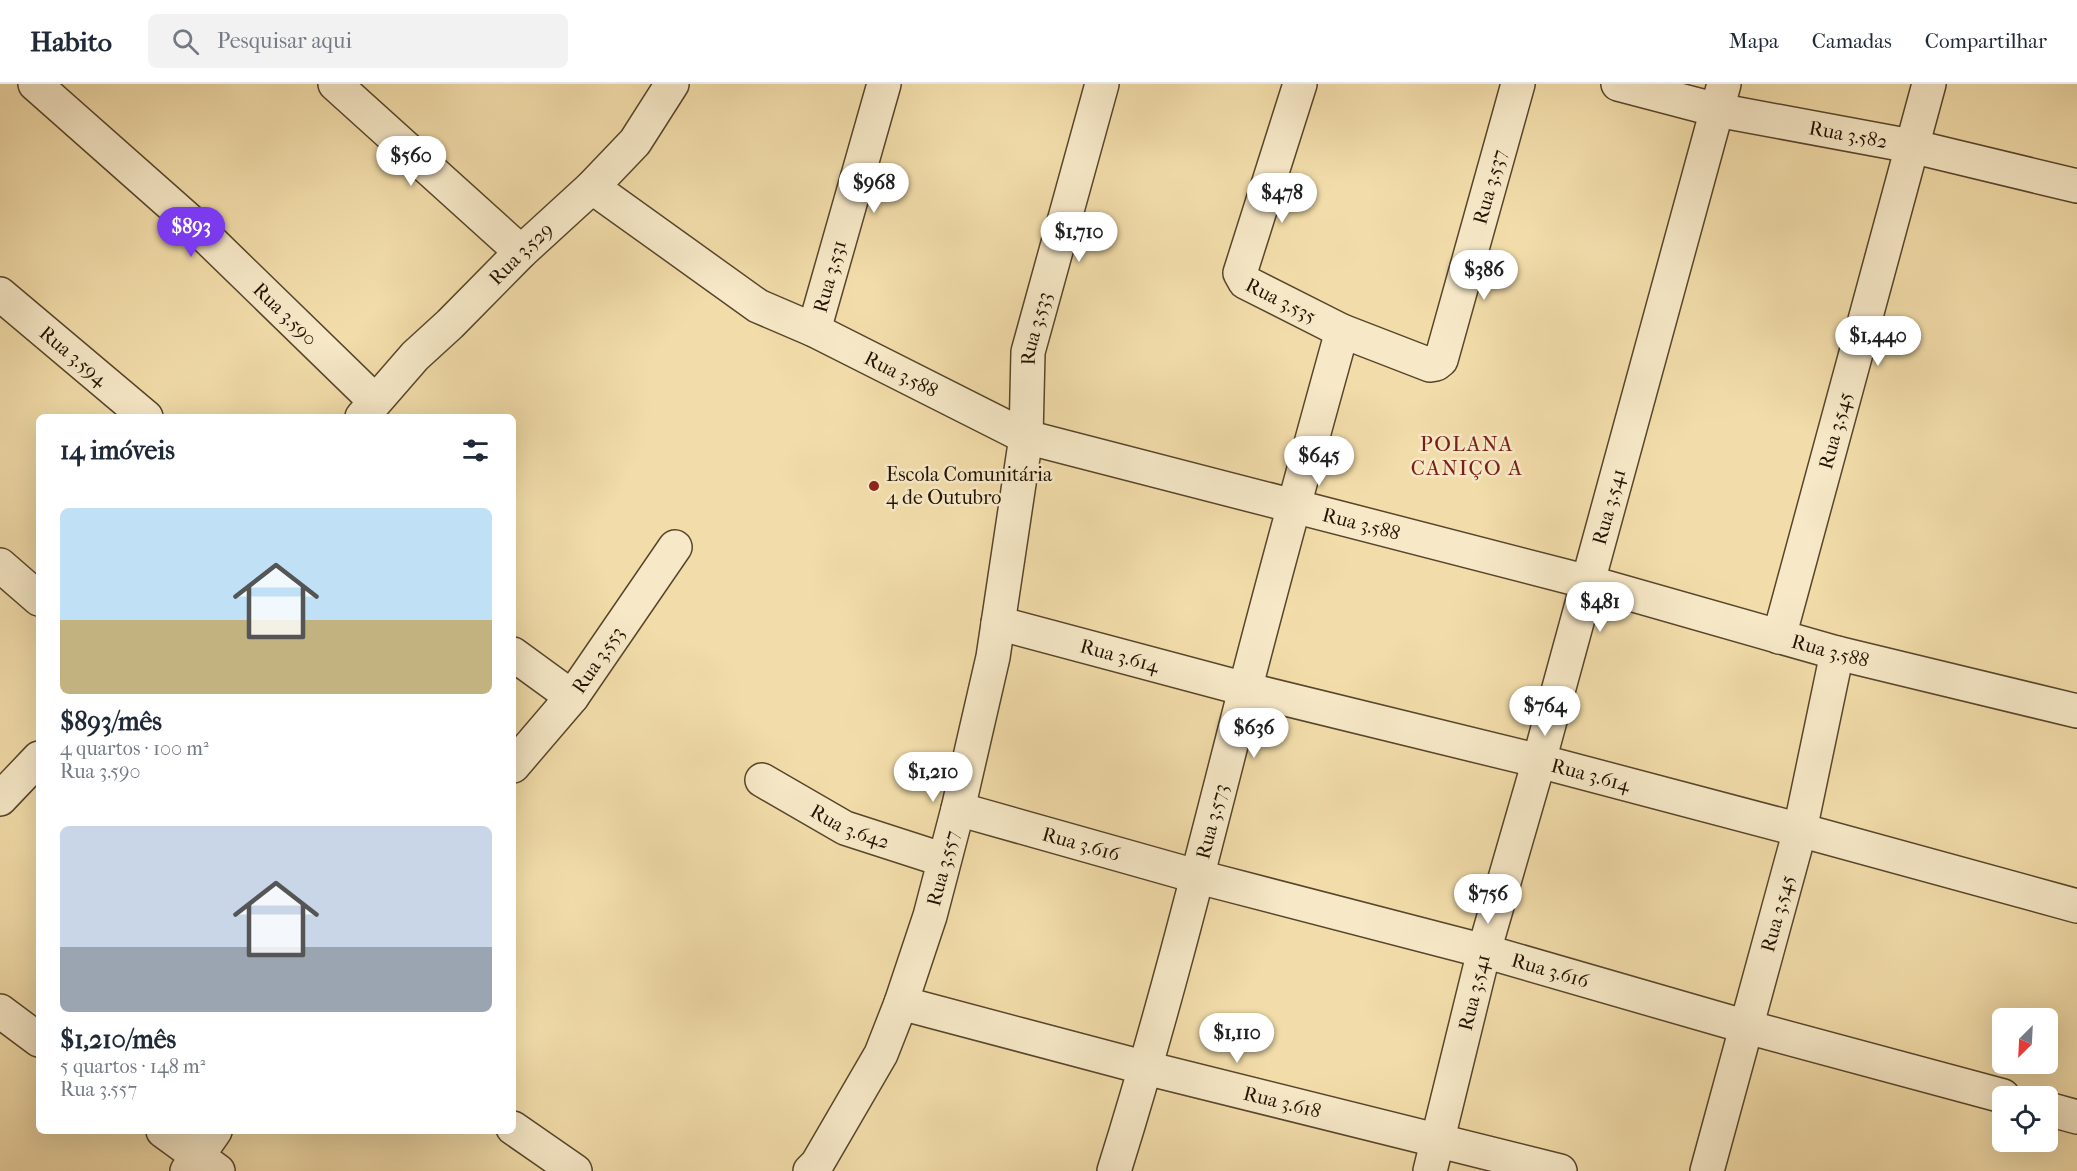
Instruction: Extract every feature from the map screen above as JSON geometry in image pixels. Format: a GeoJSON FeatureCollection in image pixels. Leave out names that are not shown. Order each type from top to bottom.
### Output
{"type":"FeatureCollection","features":[{"type":"Feature","properties":{"kind":"street","name":"Rua 3.590"},"geometry":{"type":"LineString","coordinates":[[34,84],[192,223],[368,409]]}},
{"type":"Feature","properties":{"kind":"street"},"geometry":{"type":"LineString","coordinates":[[334,84],[521,252]]}},
{"type":"Feature","properties":{"kind":"street","name":"Rua 3.529"},"geometry":{"type":"LineString","coordinates":[[368,409],[415,356],[521,252],[592,187],[635,142],[672,84]]}},
{"type":"Feature","properties":{"kind":"street","name":"Rua 3.531"},"geometry":{"type":"LineString","coordinates":[[814,330],[884,84]]}},
{"type":"Feature","properties":{"kind":"street","name":"Rua 3.533"},"geometry":{"type":"LineString","coordinates":[[1026,436],[1028,352],[1102,84]]}},
{"type":"Feature","properties":{"kind":"street","name":"Rua 3.535"},"geometry":{"type":"LineString","coordinates":[[1300,84],[1240,273],[1245,282],[1342,331]]}},
{"type":"Feature","properties":{"kind":"street","name":"Rua 3.537"},"geometry":{"type":"LineString","coordinates":[[1342,331],[1430,365],[1441,360],[1518,84]]}},
{"type":"Feature","properties":{"kind":"street","name":"Rua 3.582"},"geometry":{"type":"LineString","coordinates":[[1618,84],[1721,97],[2077,186]]}},
{"type":"Feature","properties":{"kind":"street","name":"Rua 3.545"},"geometry":{"type":"LineString","coordinates":[[1779,637],[1929,84]]}},
{"type":"Feature","properties":{"kind":"street","name":"Rua 3.541"},"geometry":{"type":"LineString","coordinates":[[1430,1171],[1484,951],[1539,761],[1721,97]]}},
{"type":"Feature","properties":{"kind":"street","name":"Rua 3.588"},"geometry":{"type":"LineString","coordinates":[[592,187],[758,306],[814,330],[1026,436],[1588,582],[1837,653],[2077,711]]}},
{"type":"Feature","properties":{"kind":"street","name":"Rua 3.594"},"geometry":{"type":"LineString","coordinates":[[0,294],[142,414]]}},
{"type":"Feature","properties":{"kind":"street","name":"Rua 3.573"},"geometry":{"type":"LineString","coordinates":[[1114,1171],[1146,1068],[1198,877],[1245,689],[1342,331]]}},
{"type":"Feature","properties":{"kind":"street","name":"Rua 3.557"},"geometry":{"type":"LineString","coordinates":[[820,1169],[881,1054],[930,916],[958,809],[993,657],[1026,436]]}},
{"type":"Feature","properties":{"kind":"street","name":"Rua 3.553"},"geometry":{"type":"LineString","coordinates":[[516,762],[572,696],[675,547]]}},
{"type":"Feature","properties":{"kind":"street"},"geometry":{"type":"LineString","coordinates":[[0,565],[36,596]]}},
{"type":"Feature","properties":{"kind":"street","name":"Rua 3.614"},"geometry":{"type":"LineString","coordinates":[[998,623],[1245,689],[1539,761],[2077,906]]}},
{"type":"Feature","properties":{"kind":"street","name":"Rua 3.545"},"geometry":{"type":"LineString","coordinates":[[1707,1171],[1800,830],[1837,653]]}},
{"type":"Feature","properties":{"kind":"street"},"geometry":{"type":"LineString","coordinates":[[516,656],[572,696]]}},
{"type":"Feature","properties":{"kind":"street"},"geometry":{"type":"LineString","coordinates":[[0,799],[34,774]]}},
{"type":"Feature","properties":{"kind":"street","name":"Rua 3.642"},"geometry":{"type":"LineString","coordinates":[[762,780],[844,828],[944,860]]}},
{"type":"Feature","properties":{"kind":"street","name":"Rua 3.616"},"geometry":{"type":"LineString","coordinates":[[958,809],[1198,877],[1484,951],[1747,1027],[1992,1093]]}},
{"type":"Feature","properties":{"kind":"street","name":"Rua 3.618"},"geometry":{"type":"LineString","coordinates":[[901,1003],[1146,1068],[1560,1171]]}},
{"type":"Feature","properties":{"kind":"street"},"geometry":{"type":"LineString","coordinates":[[0,1011],[36,1038]]}},
{"type":"Feature","properties":{"kind":"street"},"geometry":{"type":"LineString","coordinates":[[2058,1112],[2077,1117]]}},
{"type":"Feature","properties":{"kind":"street"},"geometry":{"type":"LineString","coordinates":[[516,1130],[575,1171]]}},
{"type":"Feature","properties":{"kind":"street"},"geometry":{"type":"LineString","coordinates":[[169,1134],[205,1157]]}},
{"type":"Feature","properties":{"kind":"place","name":"Escola Comunitária 4 de Outubro"},"geometry":{"type":"Point","coordinates":[874,486]}},
{"type":"Feature","properties":{"kind":"district","name":"POLANA CANIÇO A"},"geometry":{"type":"Point","coordinates":[1467,456]}}]}
